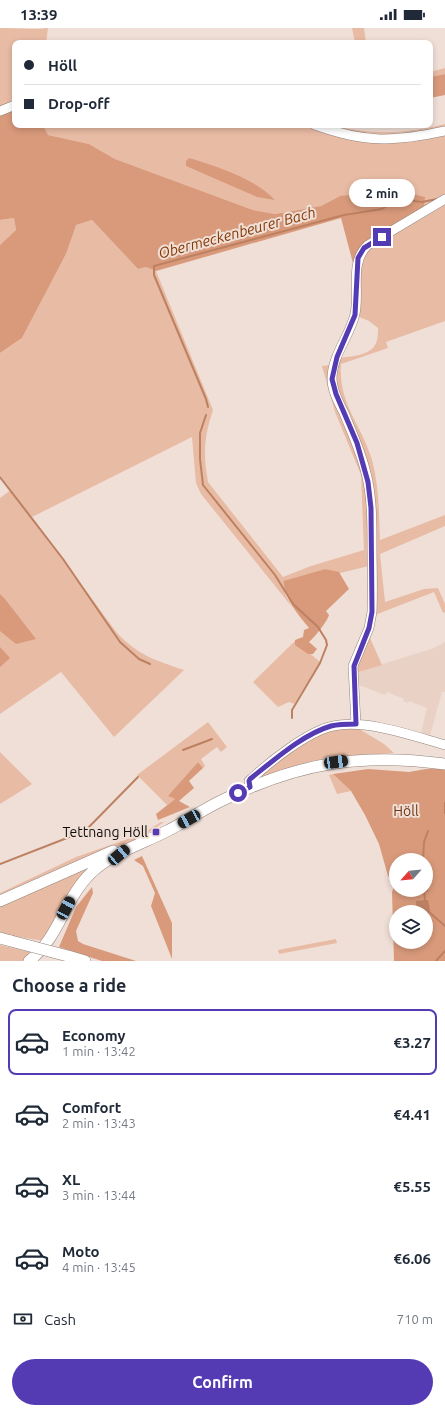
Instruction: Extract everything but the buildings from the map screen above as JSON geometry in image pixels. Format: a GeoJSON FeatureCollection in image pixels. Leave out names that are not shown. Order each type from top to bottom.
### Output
{"type":"FeatureCollection","features":[{"type":"Feature","properties":{"kind":"main road"},"geometry":{"type":"LineString","coordinates":[[30,961],[50,940],[73,896],[85,879],[100,865],[125,850],[168,831],[224,799],[250,787],[291,772],[325,764],[368,759],[405,760],[445,764]]}},
{"type":"Feature","properties":{"kind":"main road"},"geometry":{"type":"LineString","coordinates":[[0,901],[90,860],[116,850],[125,850]]}},
{"type":"Feature","properties":{"kind":"main road"},"geometry":{"type":"LineString","coordinates":[[0,938],[85,961]]}},
{"type":"Feature","properties":{"kind":"street"},"geometry":{"type":"LineString","coordinates":[[0,110],[12,106]]}},
{"type":"Feature","properties":{"kind":"street"},"geometry":{"type":"LineString","coordinates":[[324,128],[347,136],[364,138],[405,138],[445,131]]}},
{"type":"Feature","properties":{"kind":"street"},"geometry":{"type":"LineString","coordinates":[[356,724],[353,672],[371,620],[371,508],[368,482],[357,443],[333,386],[334,365],[355,315],[357,267],[361,252],[368,245],[445,199]]}},
{"type":"Feature","properties":{"kind":"street"},"geometry":{"type":"LineString","coordinates":[[250,787],[250,779],[269,763],[305,739],[333,726],[356,724],[445,744]]}},
{"type":"Feature","properties":{"kind":"shaded area"},"geometry":{"type":"Polygon","coordinates":[[[0,28],[48,28],[46,40],[12,40],[12,104],[0,107],[0,28]]]}},
{"type":"Feature","properties":{"kind":"shaded area"},"geometry":{"type":"Polygon","coordinates":[[[352,28],[364,28],[366,40],[354,40],[352,28]]]}},
{"type":"Feature","properties":{"kind":"shaded area"},"geometry":{"type":"Polygon","coordinates":[[[445,68],[445,74],[433,76],[433,71],[445,68]]]}},
{"type":"Feature","properties":{"kind":"shaded area"},"geometry":{"type":"Polygon","coordinates":[[[445,124],[445,129],[395,137],[334,130],[334,128],[343,128],[352,130],[392,132],[433,128],[445,124]]]}},
{"type":"Feature","properties":{"kind":"shaded area"},"geometry":{"type":"Polygon","coordinates":[[[44,128],[317,128],[349,139],[445,134],[445,196],[424,208],[340,196],[321,206],[275,214],[253,210],[115,159],[89,144],[48,135],[44,128]]]}},
{"type":"Feature","properties":{"kind":"shaded area"},"geometry":{"type":"Polygon","coordinates":[[[445,201],[445,321],[386,342],[388,348],[341,364],[343,391],[347,403],[368,447],[372,460],[378,500],[380,540],[445,515],[445,526],[380,554],[385,602],[424,589],[438,588],[445,604],[445,612],[443,613],[434,592],[375,615],[373,497],[338,395],[335,375],[340,358],[355,356],[370,351],[377,340],[378,328],[369,321],[357,316],[358,275],[365,251],[445,201]]]}},
{"type":"Feature","properties":{"kind":"shaded area"},"geometry":{"type":"Polygon","coordinates":[[[14,218],[16,230],[0,245],[0,220],[14,218]]]}},
{"type":"Feature","properties":{"kind":"shaded area"},"geometry":{"type":"Polygon","coordinates":[[[92,220],[138,269],[146,267],[156,271],[213,410],[205,446],[205,463],[208,482],[283,577],[311,566],[364,550],[361,475],[335,412],[322,366],[331,365],[329,381],[361,464],[368,500],[369,566],[340,573],[325,569],[283,581],[285,594],[292,607],[201,494],[196,483],[192,437],[32,517],[117,633],[140,652],[156,660],[184,670],[114,737],[61,672],[0,714],[0,498],[11,490],[0,475],[0,353],[22,338],[66,254],[75,225],[92,220]]]}},
{"type":"Feature","properties":{"kind":"shaded area"},"geometry":{"type":"Polygon","coordinates":[[[370,638],[382,665],[355,673],[359,656],[370,638]]]}},
{"type":"Feature","properties":{"kind":"shaded area"},"geometry":{"type":"Polygon","coordinates":[[[295,641],[320,662],[294,704],[289,702],[278,707],[253,682],[295,641]]]}},
{"type":"Feature","properties":{"kind":"shaded area"},"geometry":{"type":"Polygon","coordinates":[[[445,642],[445,692],[442,692],[429,739],[420,737],[427,708],[409,701],[408,703],[403,701],[404,699],[387,692],[385,695],[362,686],[354,686],[354,673],[434,648],[445,642]]]}},
{"type":"Feature","properties":{"kind":"shaded area"},"geometry":{"type":"Polygon","coordinates":[[[208,722],[227,747],[221,752],[217,747],[201,759],[205,766],[203,768],[198,762],[169,796],[175,799],[167,805],[137,775],[208,722]]]}},
{"type":"Feature","properties":{"kind":"shaded area"},"geometry":{"type":"Polygon","coordinates":[[[356,727],[384,744],[394,753],[329,757],[256,779],[310,739],[331,730],[356,727]]]}},
{"type":"Feature","properties":{"kind":"shaded area"},"geometry":{"type":"Polygon","coordinates":[[[0,752],[32,784],[0,804],[0,752]]]}},
{"type":"Feature","properties":{"kind":"shaded area"},"geometry":{"type":"Polygon","coordinates":[[[333,774],[351,791],[337,794],[329,775],[333,774]]]}},
{"type":"Feature","properties":{"kind":"shaded area"},"geometry":{"type":"Polygon","coordinates":[[[161,822],[164,822],[142,837],[76,863],[0,897],[0,893],[76,857],[142,834],[161,822]]]}},
{"type":"Feature","properties":{"kind":"shaded area"},"geometry":{"type":"Polygon","coordinates":[[[95,862],[44,941],[0,934],[0,904],[95,862]]]}},
{"type":"Feature","properties":{"kind":"shaded area"},"geometry":{"type":"Polygon","coordinates":[[[428,900],[429,905],[416,905],[416,901],[428,900]]]}},
{"type":"Feature","properties":{"kind":"shaded area"},"geometry":{"type":"Polygon","coordinates":[[[336,939],[337,943],[279,954],[278,950],[336,939]]]}},
{"type":"Feature","properties":{"kind":"shaded area"},"geometry":{"type":"Polygon","coordinates":[[[0,945],[34,953],[24,961],[0,961],[0,945]]]}},
{"type":"Feature","properties":{"kind":"green space"},"geometry":{"type":"Polygon","coordinates":[[[445,74],[445,95],[433,97],[433,76],[445,74]]]}},
{"type":"Feature","properties":{"kind":"green space"},"geometry":{"type":"Polygon","coordinates":[[[12,109],[12,128],[44,128],[48,135],[89,144],[115,159],[253,210],[275,214],[321,206],[340,196],[394,190],[425,197],[424,208],[362,245],[354,267],[341,218],[156,271],[146,267],[138,269],[92,220],[76,225],[66,254],[22,338],[0,353],[0,245],[16,230],[14,218],[0,220],[0,113],[12,109]]]}},
{"type":"Feature","properties":{"kind":"green space"},"geometry":{"type":"Polygon","coordinates":[[[189,158],[235,174],[267,192],[275,200],[257,197],[186,166],[186,161],[189,158]]]}},
{"type":"Feature","properties":{"kind":"green space"},"geometry":{"type":"Polygon","coordinates":[[[325,569],[339,572],[349,589],[326,611],[329,615],[328,618],[309,642],[317,649],[313,654],[308,654],[295,645],[295,640],[303,637],[304,630],[309,628],[289,601],[283,581],[325,569]]]}},
{"type":"Feature","properties":{"kind":"green space"},"geometry":{"type":"Polygon","coordinates":[[[0,594],[36,639],[16,644],[0,631],[0,594]]]}},
{"type":"Feature","properties":{"kind":"green space"},"geometry":{"type":"Polygon","coordinates":[[[0,647],[10,658],[0,667],[0,647]]]}},
{"type":"Feature","properties":{"kind":"green space"},"geometry":{"type":"Polygon","coordinates":[[[198,762],[203,768],[189,781],[194,788],[179,801],[190,807],[158,820],[156,814],[175,799],[168,796],[198,762]]]}},
{"type":"Feature","properties":{"kind":"green space","name":"Höll"},"geometry":{"type":"Polygon","coordinates":[[[445,768],[445,961],[394,961],[394,949],[433,949],[433,905],[392,905],[392,897],[433,897],[433,853],[389,853],[389,877],[388,876],[379,844],[365,815],[351,791],[333,774],[368,769],[409,772],[445,768]]]}},
{"type":"Feature","properties":{"kind":"green space"},"geometry":{"type":"Polygon","coordinates":[[[142,856],[172,923],[172,959],[151,906],[155,893],[143,866],[134,860],[142,856]]]}},
{"type":"Feature","properties":{"kind":"green space"},"geometry":{"type":"Polygon","coordinates":[[[92,887],[93,893],[76,931],[78,941],[83,944],[136,961],[102,961],[59,947],[76,907],[92,887]]]}},
{"type":"Feature","properties":{"kind":"waterway","name":"Obermeckenbeurer Bach"},"geometry":{"type":"LineString","coordinates":[[208,407],[154,275],[154,266],[344,215],[382,209],[398,199],[422,202],[437,199]]}},
{"type":"Feature","properties":{"kind":"waterway","name":"Obermeckenbeurer Bach"},"geometry":{"type":"LineString","coordinates":[[206,415],[200,433],[200,459],[203,485],[275,575],[293,604],[318,627],[326,640],[327,645],[320,663],[292,710],[292,718]]}},
{"type":"Feature","properties":{"kind":"waterway"},"geometry":{"type":"LineString","coordinates":[[0,477],[63,559],[120,642],[139,659],[150,664]]}},
{"type":"Feature","properties":{"kind":"waterway"},"geometry":{"type":"LineString","coordinates":[[183,750],[212,739]]}},
{"type":"Feature","properties":{"kind":"waterway"},"geometry":{"type":"LineString","coordinates":[[0,864],[85,831],[138,777]]}},
{"type":"Feature","properties":{"kind":"waterway","name":"Obermeckenbeurer Bach"},"geometry":{"type":"LineString","coordinates":[[445,803],[445,813]]}},
{"type":"Feature","properties":{"kind":"waterway","name":"Obermeckenbeurer Bach"},"geometry":{"type":"LineString","coordinates":[[423,853],[424,842],[428,831]]}},
{"type":"Feature","properties":{"kind":"waterway","name":"Obermeckenbeurer Bach"},"geometry":{"type":"LineString","coordinates":[[425,897],[425,901]]}},
{"type":"Feature","properties":{"kind":"waterway","name":"Obermeckenbeurer Bach"},"geometry":{"type":"LineString","coordinates":[[433,915],[445,926]]}},
{"type":"Feature","properties":{"kind":"waterway","name":"Obermeckenbeurer Bach"},"geometry":{"type":"LineString","coordinates":[[436,961],[445,951]]}},
{"type":"Feature","properties":{"kind":"place","name":"Tettnang Höll"},"geometry":{"type":"Point","coordinates":[156,832]}},
{"type":"Feature","properties":{"kind":"route"},"geometry":{"type":"LineString","coordinates":[[238,793],[250,787],[250,779],[269,763],[320,730],[333,726],[356,724],[353,672],[359,651],[369,628],[372,612],[371,508],[366,472],[357,443],[336,394],[332,379],[334,365],[355,315],[357,302],[358,258],[364,248],[382,237]]}}]}
